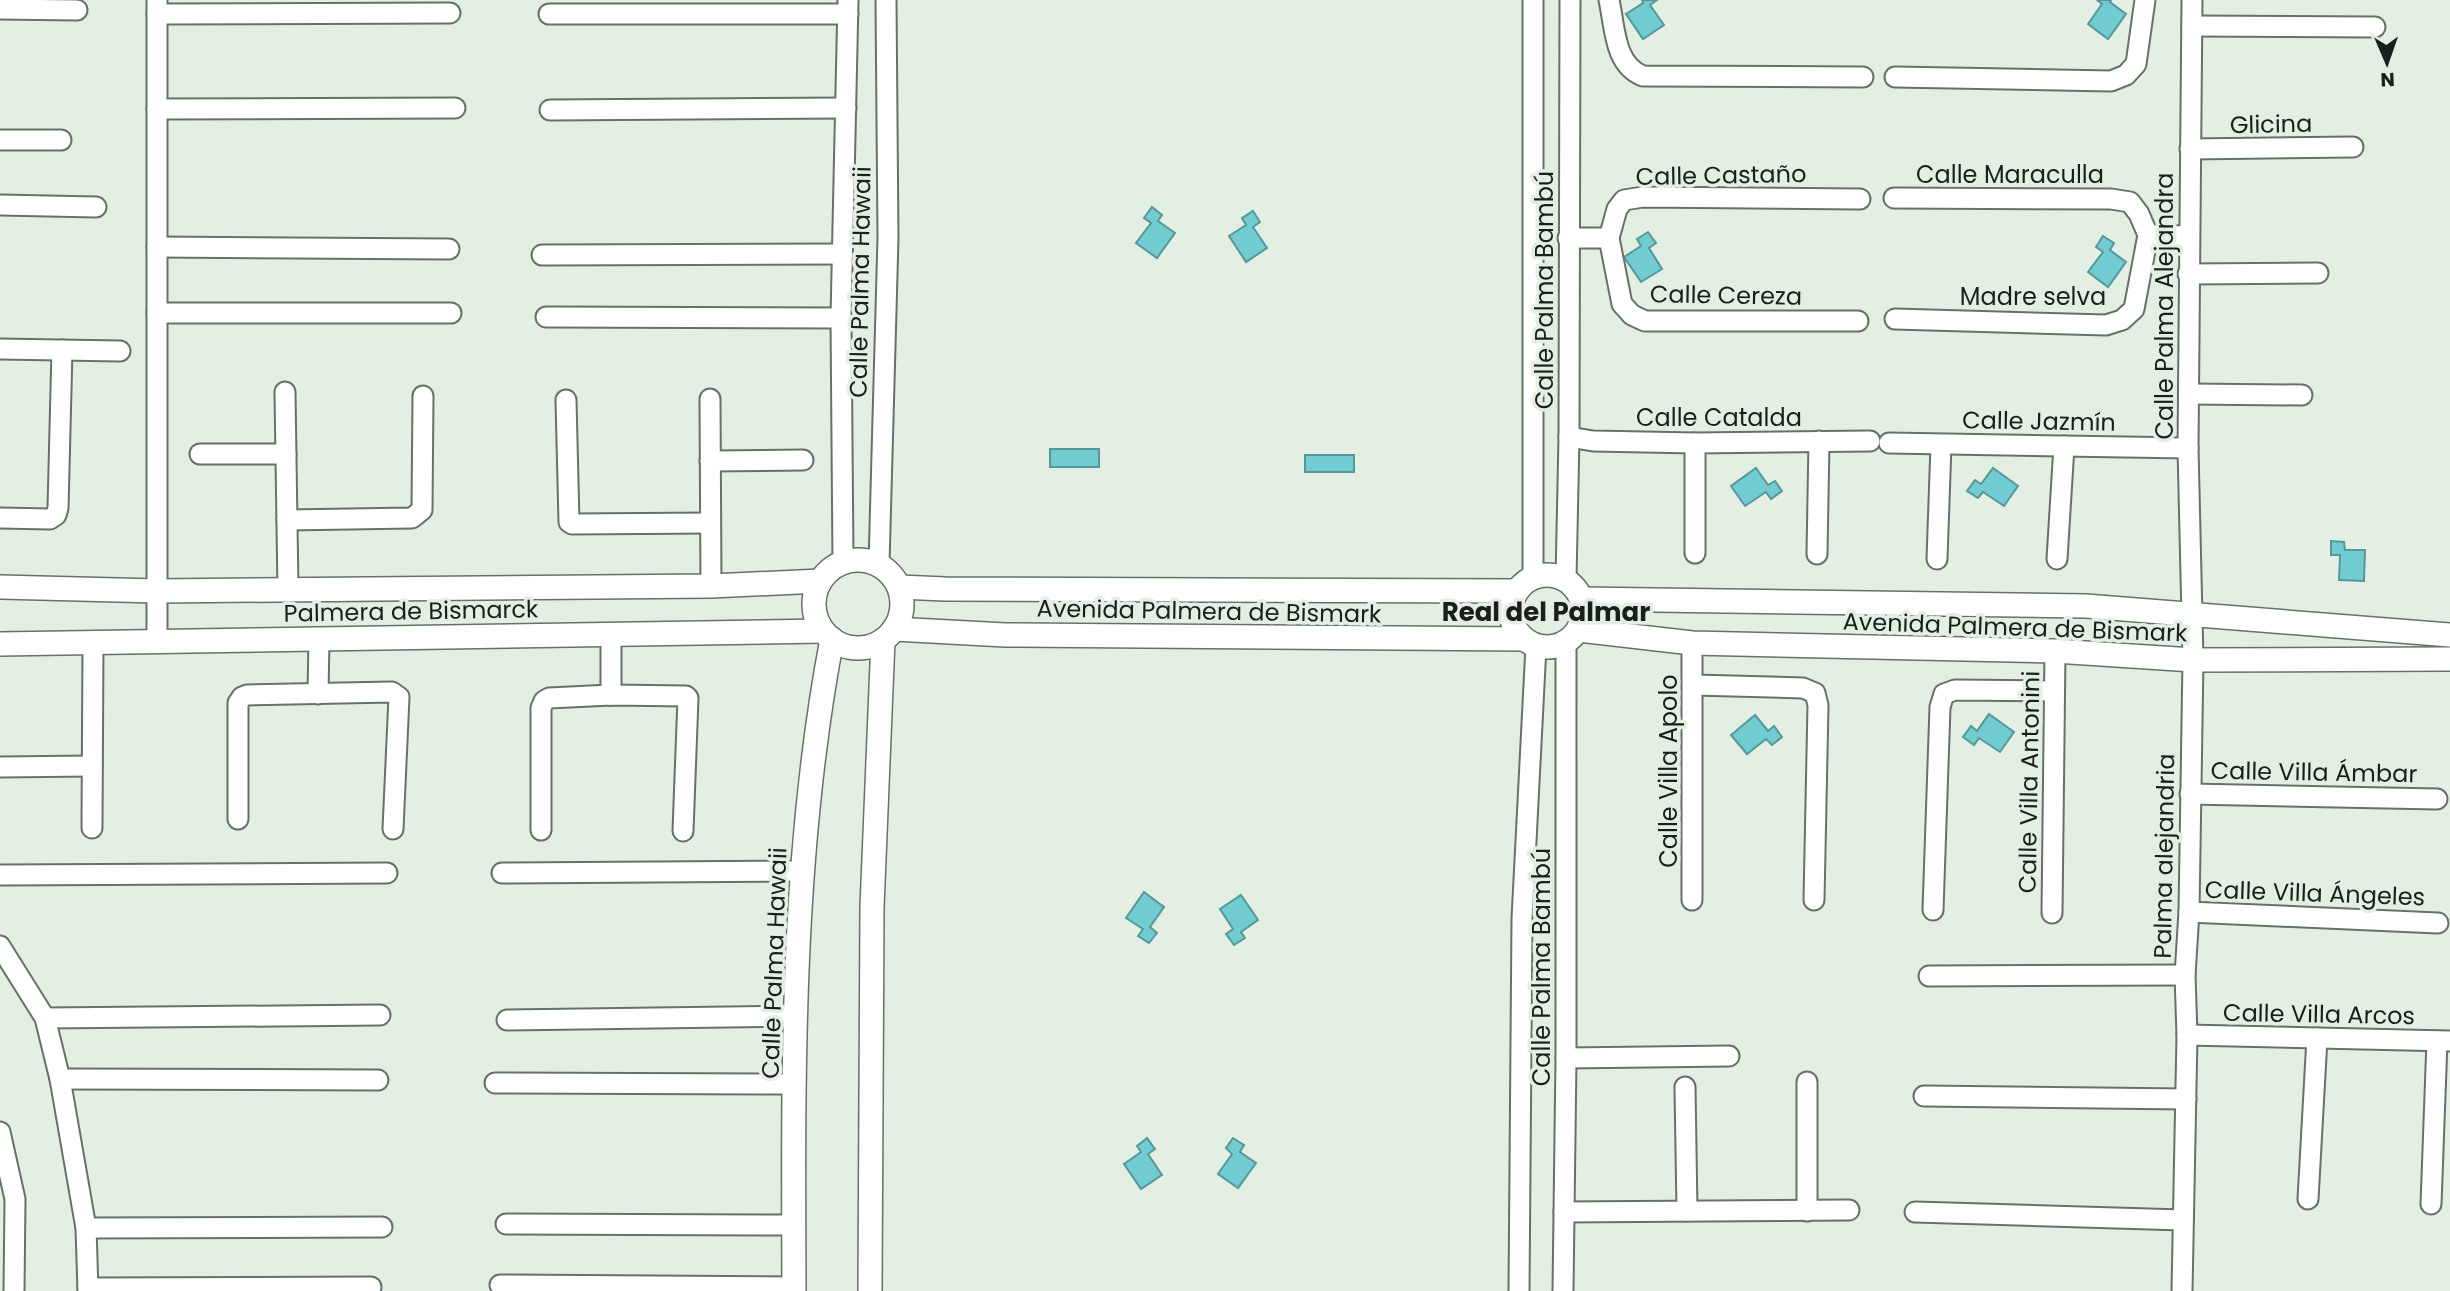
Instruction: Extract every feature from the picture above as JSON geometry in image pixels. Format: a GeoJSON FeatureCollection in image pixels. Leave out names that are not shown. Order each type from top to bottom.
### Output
{"type":"FeatureCollection","features":[{"type":"Feature","properties":{"kind":"street","name":"Calle Palma Hawaii"},"geometry":{"type":"LineString","coordinates":[[879,564],[888,237],[886,0]]}},
{"type":"Feature","properties":{"kind":"street","name":"Calle Palma Bambú"},"geometry":{"type":"LineString","coordinates":[[1525,584],[1533,0]]}},
{"type":"Feature","properties":{"kind":"street","name":"Calle Palma Bambú"},"geometry":{"type":"LineString","coordinates":[[1566,579],[1570,0]]}},
{"type":"Feature","properties":{"kind":"street"},"geometry":{"type":"LineString","coordinates":[[1609,0],[1622,61],[1631,72],[1643,76],[1863,77]]}},
{"type":"Feature","properties":{"kind":"street"},"geometry":{"type":"LineString","coordinates":[[1895,77],[2111,81],[2126,75],[2136,65],[2145,0]]}},
{"type":"Feature","properties":{"kind":"street","name":"Calle Palma Alejandra"},"geometry":{"type":"LineString","coordinates":[[2191,613],[2188,274],[2192,0]]}},
{"type":"Feature","properties":{"kind":"street"},"geometry":{"type":"LineString","coordinates":[[157,642],[157,7],[450,13]]}},
{"type":"Feature","properties":{"kind":"street","name":"Calle Palma Hawaii"},"geometry":{"type":"LineString","coordinates":[[843,562],[841,318],[848,7]]}},
{"type":"Feature","properties":{"kind":"street"},"geometry":{"type":"LineString","coordinates":[[549,13],[848,7]]}},
{"type":"Feature","properties":{"kind":"street"},"geometry":{"type":"LineString","coordinates":[[0,9],[77,10]]}},
{"type":"Feature","properties":{"kind":"street"},"geometry":{"type":"LineString","coordinates":[[2192,26],[2375,27]]}},
{"type":"Feature","properties":{"kind":"street"},"geometry":{"type":"LineString","coordinates":[[157,109],[455,108]]}},
{"type":"Feature","properties":{"kind":"street"},"geometry":{"type":"LineString","coordinates":[[550,110],[846,108]]}},
{"type":"Feature","properties":{"kind":"street"},"geometry":{"type":"LineString","coordinates":[[0,140],[61,140]]}},
{"type":"Feature","properties":{"kind":"street","name":"Glicina"},"geometry":{"type":"LineString","coordinates":[[2190,149],[2353,147]]}},
{"type":"Feature","properties":{"kind":"street","name":"Calle Castaño"},"geometry":{"type":"LineString","coordinates":[[1609,238],[1617,209],[1624,200],[1643,197],[1860,199]]}},
{"type":"Feature","properties":{"kind":"street","name":"Calle Maraculla"},"geometry":{"type":"LineString","coordinates":[[1894,198],[2111,199],[2130,202],[2139,214],[2148,235]]}},
{"type":"Feature","properties":{"kind":"street"},"geometry":{"type":"LineString","coordinates":[[0,205],[96,207]]}},
{"type":"Feature","properties":{"kind":"street"},"geometry":{"type":"LineString","coordinates":[[2148,235],[2189,236]]}},
{"type":"Feature","properties":{"kind":"street","name":"Madre selva"},"geometry":{"type":"LineString","coordinates":[[1895,319],[2106,325],[2122,320],[2134,309],[2148,235]]}},
{"type":"Feature","properties":{"kind":"street"},"geometry":{"type":"LineString","coordinates":[[1568,238],[1609,238]]}},
{"type":"Feature","properties":{"kind":"street","name":"Calle Cereza"},"geometry":{"type":"LineString","coordinates":[[1609,238],[1622,304],[1632,316],[1645,321],[1858,321]]}},
{"type":"Feature","properties":{"kind":"street"},"geometry":{"type":"LineString","coordinates":[[157,247],[449,249]]}},
{"type":"Feature","properties":{"kind":"street"},"geometry":{"type":"LineString","coordinates":[[542,255],[842,254]]}},
{"type":"Feature","properties":{"kind":"street"},"geometry":{"type":"LineString","coordinates":[[2188,274],[2318,273]]}},
{"type":"Feature","properties":{"kind":"street"},"geometry":{"type":"LineString","coordinates":[[157,313],[451,313]]}},
{"type":"Feature","properties":{"kind":"street"},"geometry":{"type":"LineString","coordinates":[[546,317],[841,318]]}},
{"type":"Feature","properties":{"kind":"street"},"geometry":{"type":"LineString","coordinates":[[0,349],[120,351]]}},
{"type":"Feature","properties":{"kind":"street"},"geometry":{"type":"LineString","coordinates":[[0,518],[50,519],[56,514],[62,350]]}},
{"type":"Feature","properties":{"kind":"street"},"geometry":{"type":"LineString","coordinates":[[285,392],[288,590]]}},
{"type":"Feature","properties":{"kind":"street"},"geometry":{"type":"LineString","coordinates":[[2189,394],[2302,395]]}},
{"type":"Feature","properties":{"kind":"street"},"geometry":{"type":"LineString","coordinates":[[287,520],[412,519],[418,515],[422,510],[423,396]]}},
{"type":"Feature","properties":{"kind":"street"},"geometry":{"type":"LineString","coordinates":[[710,398],[711,586]]}},
{"type":"Feature","properties":{"kind":"street"},"geometry":{"type":"LineString","coordinates":[[566,400],[569,522],[710,523]]}},
{"type":"Feature","properties":{"kind":"street","name":"Calle Catalda"},"geometry":{"type":"LineString","coordinates":[[1569,437],[1593,441],[1695,443],[1819,440],[1879,442]]}},
{"type":"Feature","properties":{"kind":"street"},"geometry":{"type":"LineString","coordinates":[[1817,554],[1819,440]]}},
{"type":"Feature","properties":{"kind":"street","name":"Calle Jazmín"},"geometry":{"type":"LineString","coordinates":[[1879,442],[2188,448]]}},
{"type":"Feature","properties":{"kind":"street"},"geometry":{"type":"LineString","coordinates":[[1695,443],[1695,553]]}},
{"type":"Feature","properties":{"kind":"street"},"geometry":{"type":"LineString","coordinates":[[1937,559],[1941,445]]}},
{"type":"Feature","properties":{"kind":"street"},"geometry":{"type":"LineString","coordinates":[[2057,559],[2064,446]]}},
{"type":"Feature","properties":{"kind":"street"},"geometry":{"type":"LineString","coordinates":[[200,454],[286,454]]}},
{"type":"Feature","properties":{"kind":"street"},"geometry":{"type":"LineString","coordinates":[[710,461],[803,460]]}},
{"type":"Feature","properties":{"kind":"street"},"geometry":{"type":"LineString","coordinates":[[861,559],[879,564],[891,574],[899,587],[901,616],[888,635],[870,646],[857,648],[844,645],[827,635],[815,615],[814,598],[820,582],[829,570],[843,562],[861,559]]}},
{"type":"Feature","properties":{"kind":"street"},"geometry":{"type":"LineString","coordinates":[[1549,575],[1566,579],[1576,588],[1582,599],[1584,615],[1572,636],[1551,648],[1529,642],[1514,627],[1510,615],[1511,603],[1525,584],[1549,575]]}},
{"type":"Feature","properties":{"kind":"street","name":"Palmera de Bismarck"},"geometry":{"type":"LineString","coordinates":[[0,587],[158,592],[711,586],[820,582]]}},
{"type":"Feature","properties":{"kind":"street","name":"Avenida Palmera de Bismark"},"geometry":{"type":"LineString","coordinates":[[899,587],[945,589],[1525,584]]}},
{"type":"Feature","properties":{"kind":"street","name":"Avenida Palmera de Bismark"},"geometry":{"type":"LineString","coordinates":[[1582,599],[2086,606],[2450,635]]}},
{"type":"Feature","properties":{"kind":"street","name":"Palma alejandria"},"geometry":{"type":"LineString","coordinates":[[2186,1099],[2185,975],[2189,912],[2193,660],[2191,613]]}},
{"type":"Feature","properties":{"kind":"street"},"geometry":{"type":"LineString","coordinates":[[611,634],[611,695]]}},
{"type":"Feature","properties":{"kind":"street","name":"Palmera de Bismarck"},"geometry":{"type":"LineString","coordinates":[[0,644],[611,634],[827,635]]}},
{"type":"Feature","properties":{"kind":"street","name":"Calle Palma Hawaii"},"geometry":{"type":"LineString","coordinates":[[794,1289],[795,1016],[801,871],[827,635]]}},
{"type":"Feature","properties":{"kind":"street"},"geometry":{"type":"LineString","coordinates":[[870,1291],[872,907],[888,635]]}},
{"type":"Feature","properties":{"kind":"street","name":"Avenida Palmera de Bismark"},"geometry":{"type":"LineString","coordinates":[[888,635],[1529,642]]}},
{"type":"Feature","properties":{"kind":"street","name":"Calle Palma Bambú"},"geometry":{"type":"LineString","coordinates":[[1563,1291],[1572,636]]}},
{"type":"Feature","properties":{"kind":"street","name":"Avenida Palmera de Bismark"},"geometry":{"type":"LineString","coordinates":[[1572,636],[1692,643],[2055,652],[2193,660],[2450,659]]}},
{"type":"Feature","properties":{"kind":"street"},"geometry":{"type":"LineString","coordinates":[[318,694],[319,639]]}},
{"type":"Feature","properties":{"kind":"street","name":"Calle Palma Bambú"},"geometry":{"type":"LineString","coordinates":[[1519,1291],[1522,919],[1529,642]]}},
{"type":"Feature","properties":{"kind":"street"},"geometry":{"type":"LineString","coordinates":[[92,828],[93,643]]}},
{"type":"Feature","properties":{"kind":"street","name":"Calle Villa Apolo"},"geometry":{"type":"LineString","coordinates":[[1692,643],[1692,900]]}},
{"type":"Feature","properties":{"kind":"street","name":"Calle Villa Antonini"},"geometry":{"type":"LineString","coordinates":[[2052,913],[2055,652]]}},
{"type":"Feature","properties":{"kind":"street"},"geometry":{"type":"LineString","coordinates":[[1694,685],[1803,688],[1815,693],[1818,705],[1814,900]]}},
{"type":"Feature","properties":{"kind":"street"},"geometry":{"type":"LineString","coordinates":[[1933,910],[1940,707],[1944,694],[1955,690],[2054,691]]}},
{"type":"Feature","properties":{"kind":"street"},"geometry":{"type":"LineString","coordinates":[[238,820],[238,703],[247,695],[392,692],[399,697],[393,829]]}},
{"type":"Feature","properties":{"kind":"street"},"geometry":{"type":"LineString","coordinates":[[541,830],[541,708],[544,701],[549,698],[611,695],[688,698],[683,831]]}},
{"type":"Feature","properties":{"kind":"street"},"geometry":{"type":"LineString","coordinates":[[0,767],[92,766]]}},
{"type":"Feature","properties":{"kind":"street","name":"Calle Villa Ámbar"},"geometry":{"type":"LineString","coordinates":[[2190,794],[2437,799]]}},
{"type":"Feature","properties":{"kind":"street"},"geometry":{"type":"LineString","coordinates":[[502,873],[801,871]]}},
{"type":"Feature","properties":{"kind":"street"},"geometry":{"type":"LineString","coordinates":[[0,875],[387,873]]}},
{"type":"Feature","properties":{"kind":"street","name":"Calle Villa Ángeles"},"geometry":{"type":"LineString","coordinates":[[2189,912],[2438,923]]}},
{"type":"Feature","properties":{"kind":"street"},"geometry":{"type":"LineString","coordinates":[[0,946],[45,1018],[60,1079],[86,1228],[88,1290],[371,1287]]}},
{"type":"Feature","properties":{"kind":"street"},"geometry":{"type":"LineString","coordinates":[[1929,976],[2185,975]]}},
{"type":"Feature","properties":{"kind":"street"},"geometry":{"type":"LineString","coordinates":[[45,1018],[380,1015]]}},
{"type":"Feature","properties":{"kind":"street"},"geometry":{"type":"LineString","coordinates":[[507,1020],[795,1016]]}},
{"type":"Feature","properties":{"kind":"street","name":"Calle Villa Arcos"},"geometry":{"type":"LineString","coordinates":[[2187,1035],[2443,1041]]}},
{"type":"Feature","properties":{"kind":"street"},"geometry":{"type":"LineString","coordinates":[[2308,1199],[2317,1038]]}},
{"type":"Feature","properties":{"kind":"street"},"geometry":{"type":"LineString","coordinates":[[2431,1204],[2443,1041]]}},
{"type":"Feature","properties":{"kind":"street"},"geometry":{"type":"LineString","coordinates":[[1566,1058],[1729,1056]]}},
{"type":"Feature","properties":{"kind":"street"},"geometry":{"type":"LineString","coordinates":[[60,1079],[378,1080]]}},
{"type":"Feature","properties":{"kind":"street"},"geometry":{"type":"LineString","coordinates":[[1807,1082],[1807,1211]]}},
{"type":"Feature","properties":{"kind":"street"},"geometry":{"type":"LineString","coordinates":[[495,1083],[795,1084]]}},
{"type":"Feature","properties":{"kind":"street"},"geometry":{"type":"LineString","coordinates":[[1685,1087],[1687,1211]]}},
{"type":"Feature","properties":{"kind":"street"},"geometry":{"type":"LineString","coordinates":[[1924,1096],[2186,1099],[2182,1291]]}},
{"type":"Feature","properties":{"kind":"street"},"geometry":{"type":"LineString","coordinates":[[0,1132],[15,1199],[14,1291]]}},
{"type":"Feature","properties":{"kind":"street"},"geometry":{"type":"LineString","coordinates":[[1564,1212],[1849,1210]]}},
{"type":"Feature","properties":{"kind":"street"},"geometry":{"type":"LineString","coordinates":[[1915,1212],[2183,1220]]}},
{"type":"Feature","properties":{"kind":"street"},"geometry":{"type":"LineString","coordinates":[[506,1224],[794,1225]]}},
{"type":"Feature","properties":{"kind":"street"},"geometry":{"type":"LineString","coordinates":[[86,1228],[382,1227]]}},
{"type":"Feature","properties":{"kind":"street"},"geometry":{"type":"LineString","coordinates":[[500,1285],[794,1289]]}},
{"type":"Feature","properties":{"kind":"water"},"geometry":{"type":"Polygon","coordinates":[[[1642,0],[1657,0],[1650,5],[1664,25],[1643,39],[1626,14],[1643,3],[1642,0]]]}},
{"type":"Feature","properties":{"kind":"water"},"geometry":{"type":"Polygon","coordinates":[[[2097,0],[2111,0],[2110,2],[2126,14],[2108,39],[2088,24],[2102,4],[2097,0]]]}},
{"type":"Feature","properties":{"kind":"water"},"geometry":{"type":"Polygon","coordinates":[[[1152,207],[1162,215],[1158,221],[1175,233],[1157,258],[1136,243],[1151,223],[1144,218],[1152,207]]]}},
{"type":"Feature","properties":{"kind":"water"},"geometry":{"type":"Polygon","coordinates":[[[1253,211],[1260,222],[1253,227],[1267,248],[1246,262],[1229,236],[1246,225],[1242,218],[1253,211]]]}},
{"type":"Feature","properties":{"kind":"water"},"geometry":{"type":"Polygon","coordinates":[[[1648,232],[1656,243],[1649,248],[1662,269],[1641,282],[1624,257],[1641,246],[1637,239],[1648,232]]]}},
{"type":"Feature","properties":{"kind":"water"},"geometry":{"type":"Polygon","coordinates":[[[2103,236],[2114,243],[2110,250],[2126,262],[2108,287],[2088,272],[2103,252],[2096,247],[2103,236]]]}},
{"type":"Feature","properties":{"kind":"water"},"geometry":{"type":"Polygon","coordinates":[[[1050,449],[1099,449],[1099,467],[1050,467],[1050,449]]]}},
{"type":"Feature","properties":{"kind":"water"},"geometry":{"type":"Polygon","coordinates":[[[1305,455],[1354,455],[1354,472],[1305,472],[1305,455]]]}},
{"type":"Feature","properties":{"kind":"water"},"geometry":{"type":"Polygon","coordinates":[[[1756,468],[1768,485],[1775,481],[1782,491],[1771,499],[1766,492],[1745,506],[1731,486],[1756,468]]]}},
{"type":"Feature","properties":{"kind":"water"},"geometry":{"type":"Polygon","coordinates":[[[1993,468],[2018,486],[2004,506],[1983,492],[1978,498],[1967,491],[1975,480],[1981,484],[1993,468]]]}},
{"type":"Feature","properties":{"kind":"water"},"geometry":{"type":"Polygon","coordinates":[[[2331,541],[2344,542],[2345,550],[2365,550],[2364,581],[2339,580],[2340,555],[2331,555],[2331,541]]]}},
{"type":"Feature","properties":{"kind":"water"},"geometry":{"type":"Polygon","coordinates":[[[1989,714],[2014,732],[2000,752],[1979,738],[1974,745],[1963,737],[1971,726],[1977,731],[1989,714]]]}},
{"type":"Feature","properties":{"kind":"water"},"geometry":{"type":"Polygon","coordinates":[[[1755,715],[1768,731],[1774,726],[1782,737],[1772,745],[1766,739],[1747,754],[1731,735],[1755,715]]]}},
{"type":"Feature","properties":{"kind":"water"},"geometry":{"type":"Polygon","coordinates":[[[1144,892],[1164,907],[1150,927],[1157,933],[1149,943],[1138,936],[1143,929],[1126,918],[1144,892]]]}},
{"type":"Feature","properties":{"kind":"water"},"geometry":{"type":"Polygon","coordinates":[[[1241,895],[1258,920],[1241,932],[1245,938],[1234,945],[1226,934],[1233,929],[1220,909],[1241,895]]]}},
{"type":"Feature","properties":{"kind":"water"},"geometry":{"type":"Polygon","coordinates":[[[1147,1138],[1155,1149],[1148,1154],[1162,1175],[1141,1189],[1124,1164],[1141,1152],[1137,1146],[1147,1138]]]}},
{"type":"Feature","properties":{"kind":"water"},"geometry":{"type":"Polygon","coordinates":[[[1233,1138],[1244,1145],[1240,1152],[1256,1163],[1238,1188],[1218,1174],[1232,1154],[1226,1148],[1233,1138]]]}},
{"type":"Feature","properties":{"kind":"district","name":"Real del Palmar"},"geometry":{"type":"Point","coordinates":[1546,612]}}]}
